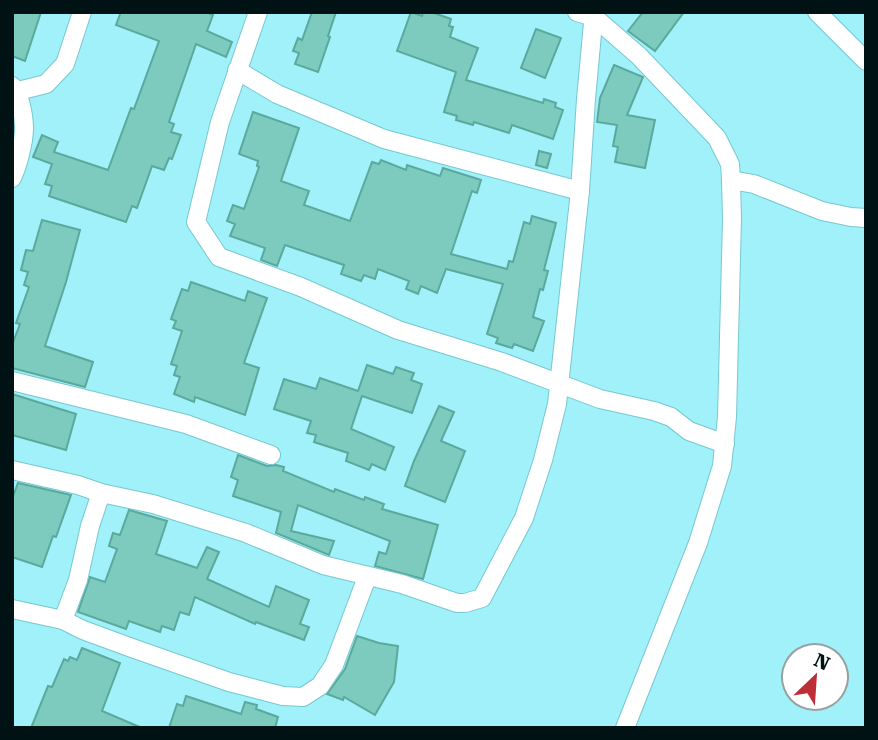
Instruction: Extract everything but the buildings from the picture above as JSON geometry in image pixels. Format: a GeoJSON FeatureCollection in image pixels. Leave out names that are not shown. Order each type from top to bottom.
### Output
{"type":"FeatureCollection","features":[{"type":"Feature","properties":{"kind":"street"},"geometry":{"type":"LineString","coordinates":[[12,178],[24,129],[15,89],[46,84],[65,64],[82,12]]}},
{"type":"Feature","properties":{"kind":"street"},"geometry":{"type":"LineString","coordinates":[[258,12],[220,122],[196,222],[219,257],[300,287],[398,330],[502,362],[600,399],[671,417],[689,431],[725,444]]}},
{"type":"Feature","properties":{"kind":"street"},"geometry":{"type":"LineString","coordinates":[[817,12],[864,55]]}},
{"type":"Feature","properties":{"kind":"street"},"geometry":{"type":"LineString","coordinates":[[589,14],[639,56],[716,138],[730,164],[731,180],[727,417],[722,466],[698,543],[625,728]]}},
{"type":"Feature","properties":{"kind":"street"},"geometry":{"type":"LineString","coordinates":[[12,470],[153,504],[246,533],[323,565],[394,582],[457,603],[482,598],[524,519],[557,404],[580,191],[589,14]]}},
{"type":"Feature","properties":{"kind":"street"},"geometry":{"type":"LineString","coordinates":[[237,70],[277,94],[384,139],[580,191]]}},
{"type":"Feature","properties":{"kind":"street"},"geometry":{"type":"LineString","coordinates":[[731,180],[754,184],[822,211],[851,218],[866,218]]}},
{"type":"Feature","properties":{"kind":"street"},"geometry":{"type":"LineString","coordinates":[[12,381],[186,424],[271,455]]}},
{"type":"Feature","properties":{"kind":"street"},"geometry":{"type":"LineString","coordinates":[[63,620],[78,580],[90,526],[101,493]]}},
{"type":"Feature","properties":{"kind":"street"},"geometry":{"type":"LineString","coordinates":[[12,610],[63,620],[83,630],[229,682],[283,696],[303,697],[320,686],[334,665],[367,577]]}}]}
